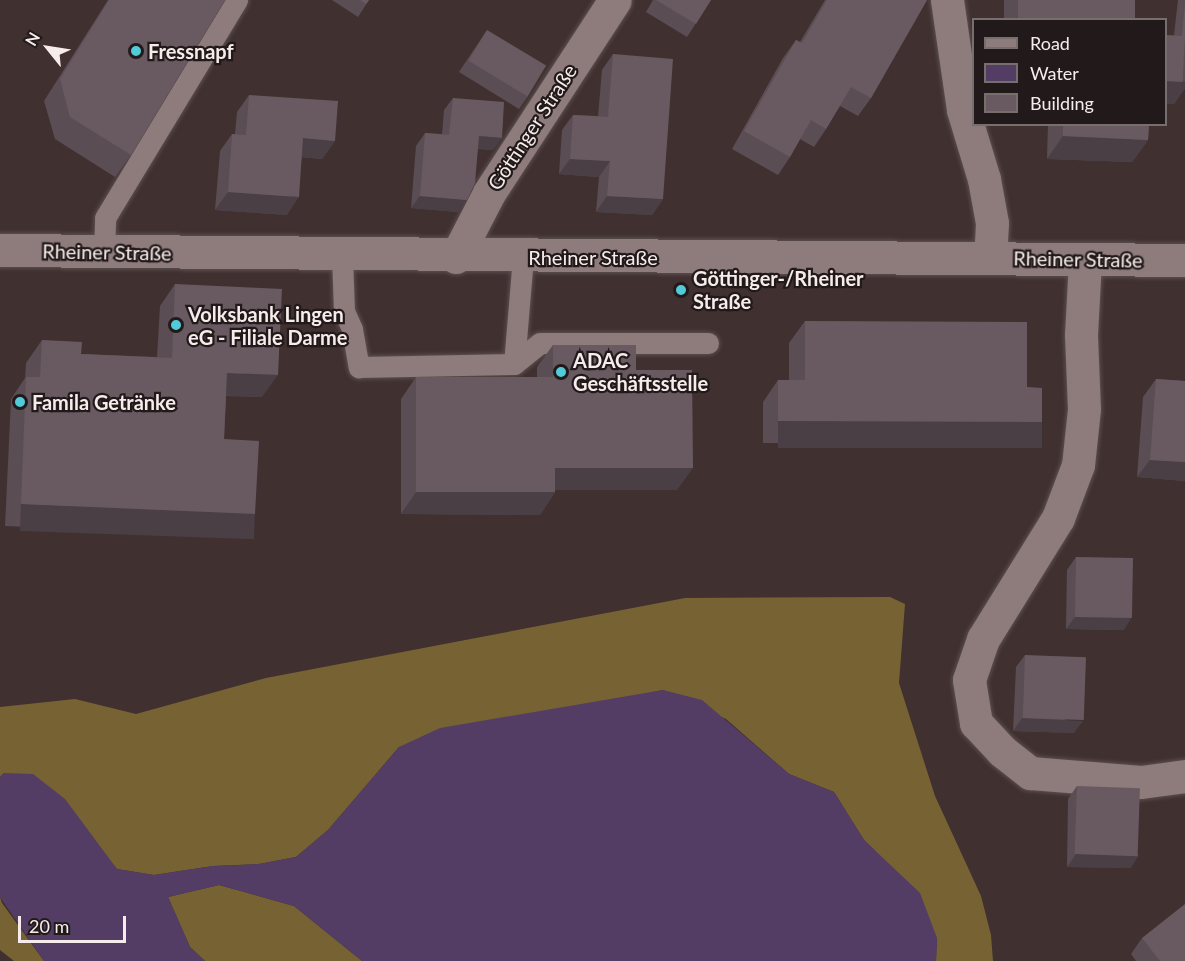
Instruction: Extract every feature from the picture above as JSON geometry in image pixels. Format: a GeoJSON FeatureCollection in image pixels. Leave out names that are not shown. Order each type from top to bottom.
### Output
{"type":"FeatureCollection","features":[{"type":"Feature","properties":{"kind":"street","name":"Göttinger Straße"},"geometry":{"type":"LineString","coordinates":[[456,257],[489,193],[615,0]]}},
{"type":"Feature","properties":{"kind":"street"},"geometry":{"type":"LineString","coordinates":[[947,0],[963,110],[986,190],[992,224],[990,258]]}},
{"type":"Feature","properties":{"kind":"street","name":"Rheiner Straße"},"geometry":{"type":"LineString","coordinates":[[0,250],[456,257],[1185,260]]}},
{"type":"Feature","properties":{"kind":"street"},"geometry":{"type":"LineString","coordinates":[[1085,261],[1081,335],[1084,409],[1078,465],[1058,518],[983,639],[969,680],[976,723],[1002,751],[1030,773],[1141,782],[1185,776]]}},
{"type":"Feature","properties":{"kind":"lane"},"geometry":{"type":"LineString","coordinates":[[104,252],[105,219],[237,0]]}},
{"type":"Feature","properties":{"kind":"lane"},"geometry":{"type":"LineString","coordinates":[[342,255],[344,311],[352,329],[358,367],[514,364],[540,343],[708,343]]}},
{"type":"Feature","properties":{"kind":"lane"},"geometry":{"type":"LineString","coordinates":[[514,364],[523,257]]}},
{"type":"Feature","properties":{"kind":"shaded area"},"geometry":{"type":"Polygon","coordinates":[[[890,597],[905,604],[899,683],[935,796],[981,896],[991,935],[993,961],[936,961],[937,938],[890,866],[864,840],[834,792],[789,774],[726,719],[663,690],[399,747],[328,830],[296,857],[259,864],[213,866],[154,875],[117,869],[100,849],[4,773],[0,777],[0,707],[75,699],[136,714],[266,678],[685,598],[890,597]]]}},
{"type":"Feature","properties":{"kind":"shaded area"},"geometry":{"type":"Polygon","coordinates":[[[219,885],[294,906],[362,961],[205,961],[190,947],[168,897],[219,885]]]}},
{"type":"Feature","properties":{"kind":"shaded area"},"geometry":{"type":"Polygon","coordinates":[[[0,897],[44,961],[14,961],[0,950],[0,897]]]}},
{"type":"Feature","properties":{"kind":"water"},"geometry":{"type":"Polygon","coordinates":[[[663,690],[702,700],[789,774],[834,792],[864,840],[920,893],[937,938],[936,961],[362,961],[294,906],[219,885],[168,897],[190,947],[205,961],[44,961],[0,897],[0,777],[4,773],[33,774],[65,799],[117,869],[154,875],[213,866],[259,864],[296,857],[328,830],[399,747],[440,728],[663,690]]]}},
{"type":"Feature","properties":{"kind":"building","name":"Fressnapf"},"geometry":{"type":"Polygon","coordinates":[[[109,0],[225,0],[131,155],[70,117],[60,79],[109,0]]]}},
{"type":"Feature","properties":{"kind":"building"},"geometry":{"type":"Polygon","coordinates":[[[656,0],[711,0],[696,24],[656,0]]]}},
{"type":"Feature","properties":{"kind":"building"},"geometry":{"type":"Polygon","coordinates":[[[827,0],[927,0],[871,98],[851,87],[826,129],[811,120],[790,157],[744,131],[796,40],[802,43],[827,0]]]}},
{"type":"Feature","properties":{"kind":"building"},"geometry":{"type":"Polygon","coordinates":[[[1018,0],[1135,0],[1135,18],[1018,18],[1018,0]]]}},
{"type":"Feature","properties":{"kind":"building"},"geometry":{"type":"Polygon","coordinates":[[[1185,3],[1185,36],[1182,36],[1185,3]]]}},
{"type":"Feature","properties":{"kind":"building"},"geometry":{"type":"Polygon","coordinates":[[[487,30],[546,66],[528,96],[468,61],[487,30]]]}},
{"type":"Feature","properties":{"kind":"building"},"geometry":{"type":"Polygon","coordinates":[[[1167,35],[1185,36],[1183,82],[1167,81],[1167,35]]]}},
{"type":"Feature","properties":{"kind":"building"},"geometry":{"type":"Polygon","coordinates":[[[613,54],[673,59],[663,199],[607,196],[610,161],[570,159],[573,115],[608,117],[613,54]]]}},
{"type":"Feature","properties":{"kind":"building"},"geometry":{"type":"Polygon","coordinates":[[[249,95],[338,101],[335,141],[303,138],[299,197],[228,192],[232,134],[246,135],[249,95]]]}},
{"type":"Feature","properties":{"kind":"building"},"geometry":{"type":"Polygon","coordinates":[[[453,98],[504,102],[502,138],[479,136],[475,183],[467,200],[420,196],[425,133],[449,135],[453,98]]]}},
{"type":"Feature","properties":{"kind":"building"},"geometry":{"type":"Polygon","coordinates":[[[1063,126],[1149,126],[1148,140],[1063,136],[1063,126]]]}},
{"type":"Feature","properties":{"kind":"building"},"geometry":{"type":"Polygon","coordinates":[[[175,284],[282,289],[278,375],[227,373],[224,439],[259,441],[255,514],[21,504],[26,377],[40,377],[42,340],[82,342],[81,354],[172,358],[175,284]]]}},
{"type":"Feature","properties":{"kind":"building"},"geometry":{"type":"Polygon","coordinates":[[[805,321],[1027,322],[1027,387],[1042,388],[1042,422],[778,421],[778,380],[805,380],[805,321]]]}},
{"type":"Feature","properties":{"kind":"building"},"geometry":{"type":"Polygon","coordinates":[[[553,345],[636,345],[636,370],[692,370],[693,468],[555,468],[555,492],[416,492],[416,377],[553,377],[553,345]]]}},
{"type":"Feature","properties":{"kind":"building"},"geometry":{"type":"Polygon","coordinates":[[[1156,379],[1185,381],[1185,462],[1150,460],[1156,379]]]}},
{"type":"Feature","properties":{"kind":"building"},"geometry":{"type":"Polygon","coordinates":[[[1076,557],[1133,558],[1132,618],[1075,617],[1076,557]]]}},
{"type":"Feature","properties":{"kind":"building"},"geometry":{"type":"Polygon","coordinates":[[[1025,655],[1086,657],[1084,720],[1023,718],[1025,655]]]}},
{"type":"Feature","properties":{"kind":"building"},"geometry":{"type":"Polygon","coordinates":[[[1077,786],[1140,788],[1138,856],[1075,854],[1077,786]]]}},
{"type":"Feature","properties":{"kind":"building"},"geometry":{"type":"Polygon","coordinates":[[[1185,904],[1185,961],[1160,961],[1142,938],[1185,904]]]}},
{"type":"Feature","properties":{"kind":"place","name":"Fressnapf"},"geometry":{"type":"Point","coordinates":[136,51]}},
{"type":"Feature","properties":{"kind":"place","name":"Göttinger-/Rheiner Straße"},"geometry":{"type":"Point","coordinates":[681,290]}},
{"type":"Feature","properties":{"kind":"place","name":"Volksbank Lingen eG - Filiale Darme"},"geometry":{"type":"Point","coordinates":[176,325]}},
{"type":"Feature","properties":{"kind":"place","name":"ADAC Geschäftsstelle"},"geometry":{"type":"Point","coordinates":[561,372]}},
{"type":"Feature","properties":{"kind":"place","name":"Famila Getränke"},"geometry":{"type":"Point","coordinates":[20,402]}}]}
